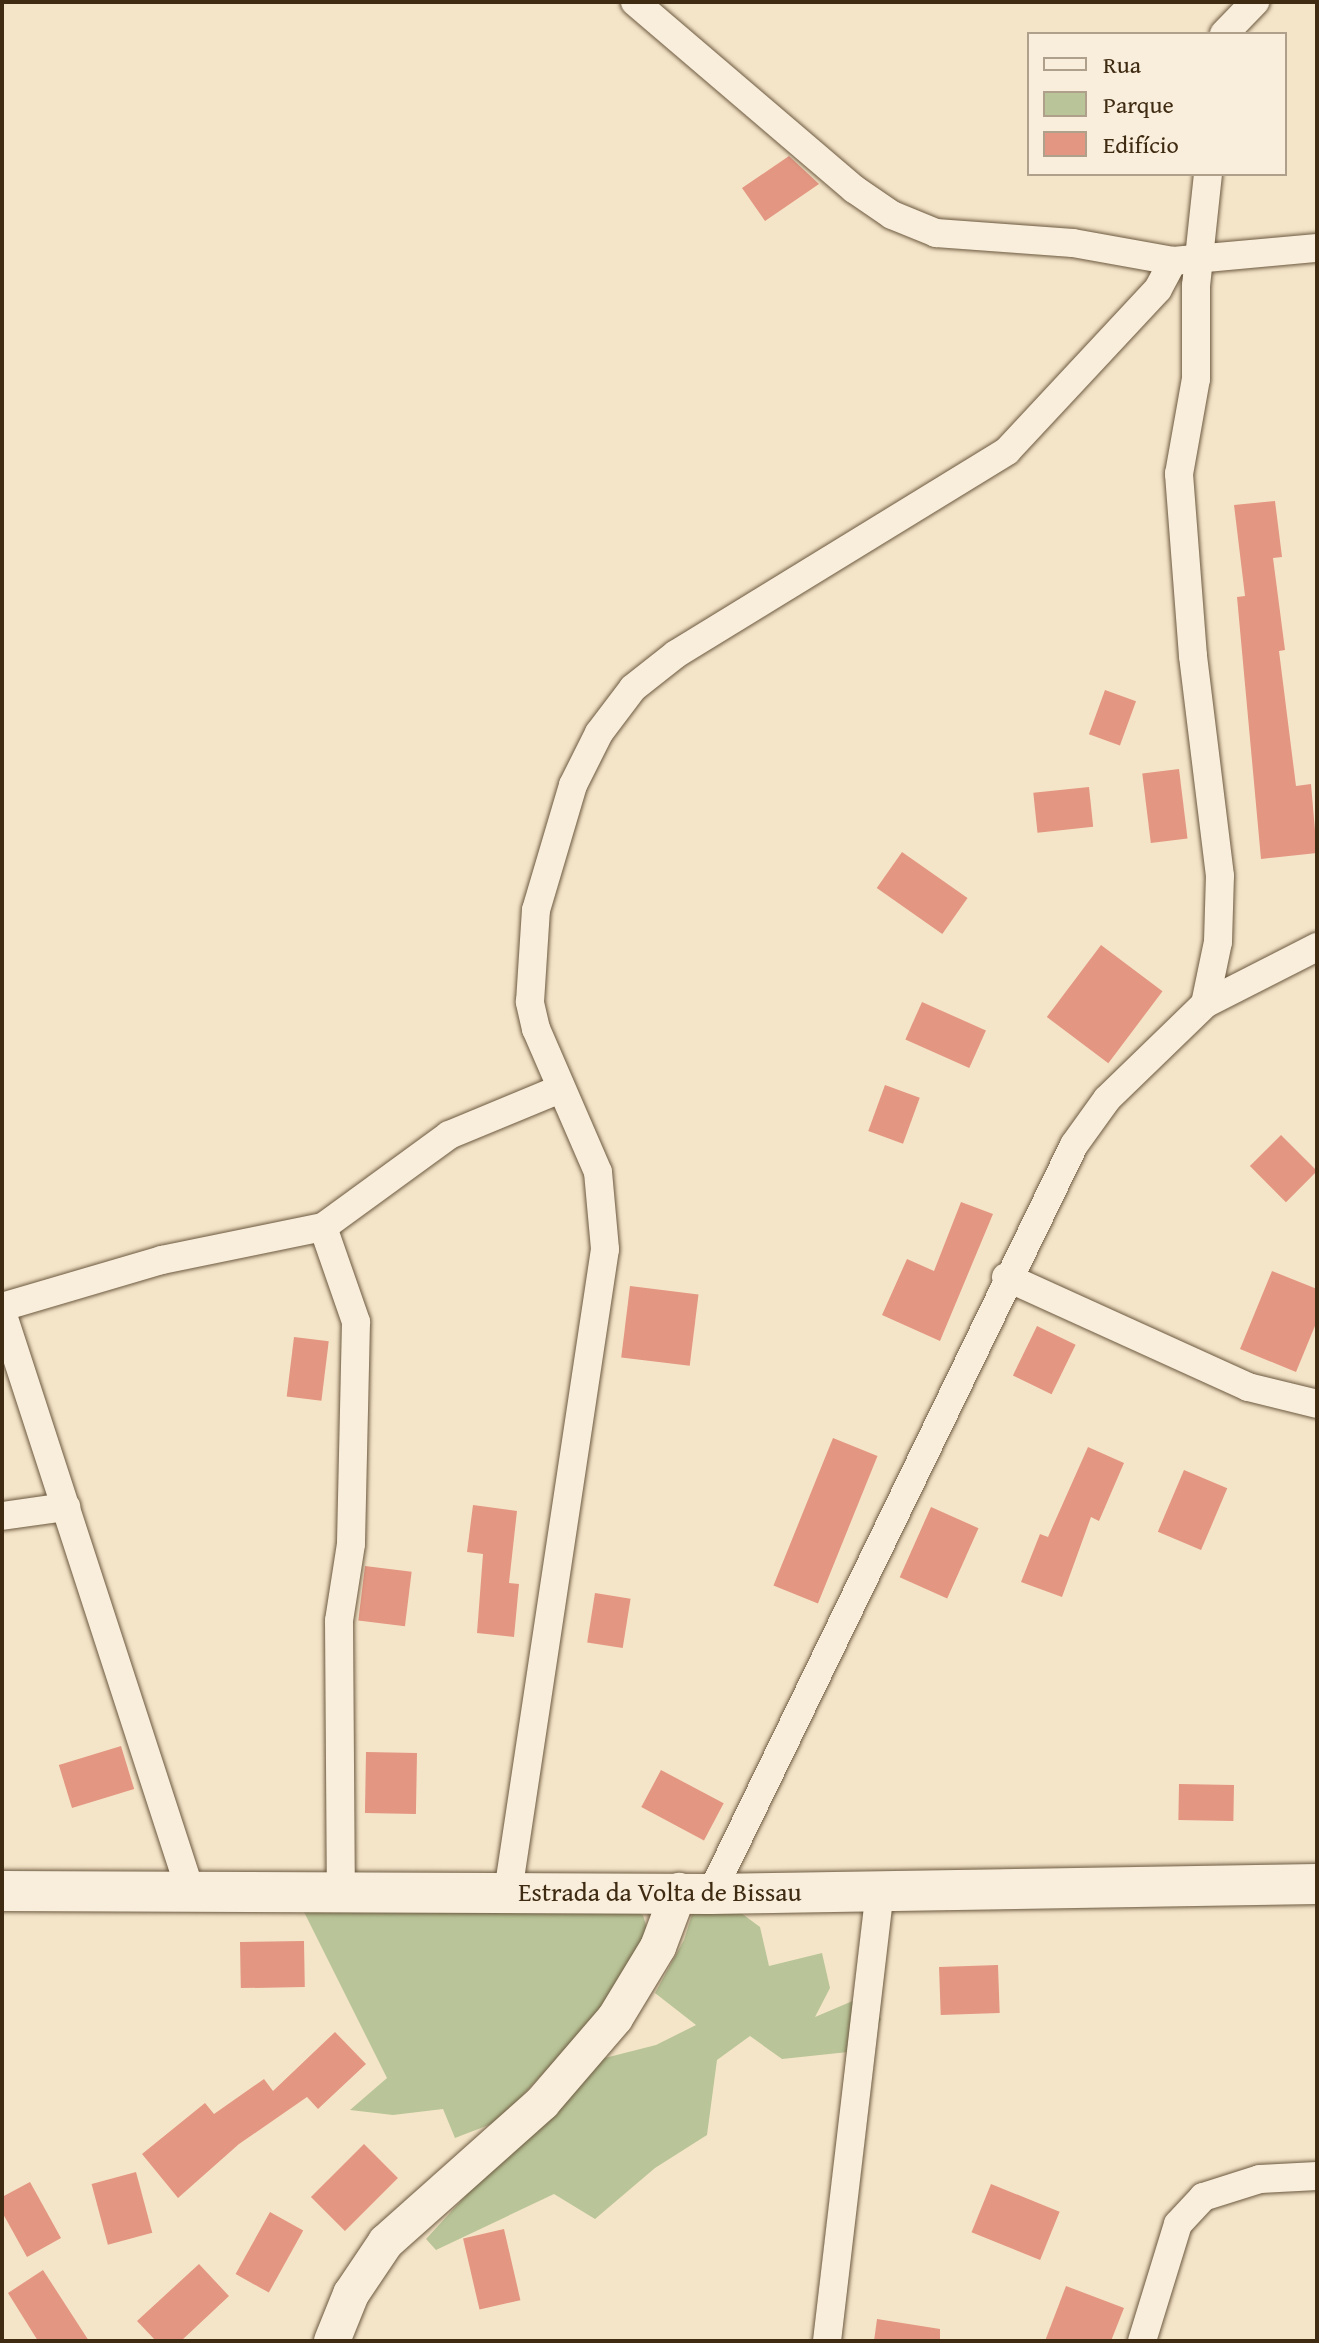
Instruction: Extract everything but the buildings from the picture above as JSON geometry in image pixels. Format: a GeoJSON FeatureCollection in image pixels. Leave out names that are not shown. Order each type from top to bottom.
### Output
{"type":"FeatureCollection","features":[{"type":"Feature","properties":{"kind":"main road","name":"Estrada da Volta de Bissau"},"geometry":{"type":"LineString","coordinates":[[2,1891],[880,1892],[1317,1884]]}},
{"type":"Feature","properties":{"kind":"street"},"geometry":{"type":"LineString","coordinates":[[635,2],[800,145],[892,215],[936,233],[1073,243],[1186,259],[1317,248]]}},
{"type":"Feature","properties":{"kind":"street"},"geometry":{"type":"LineString","coordinates":[[1226,32],[1255,2]]}},
{"type":"Feature","properties":{"kind":"street"},"geometry":{"type":"LineString","coordinates":[[1205,1004],[1218,942],[1220,876],[1193,656],[1179,474],[1200,334],[1186,259],[1207,176]]}},
{"type":"Feature","properties":{"kind":"street"},"geometry":{"type":"LineString","coordinates":[[508,1892],[605,1249],[598,1172],[536,1029],[530,970],[548,860],[573,785],[599,733],[633,688],[676,654],[1007,451],[1186,259]]}},
{"type":"Feature","properties":{"kind":"street"},"geometry":{"type":"LineString","coordinates":[[332,2341],[351,2294],[386,2242],[542,2103],[615,2018],[695,1892],[1074,1145],[1134,1071],[1205,1004],[1317,947]]}},
{"type":"Feature","properties":{"kind":"street"},"geometry":{"type":"LineString","coordinates":[[190,1890],[2,1309],[162,1260],[323,1227],[440,1140],[560,1089]]}},
{"type":"Feature","properties":{"kind":"street"},"geometry":{"type":"LineString","coordinates":[[323,1227],[356,1322],[351,1544],[339,1621],[341,1891]]}},
{"type":"Feature","properties":{"kind":"street"},"geometry":{"type":"LineString","coordinates":[[1006,1277],[1248,1387],[1317,1404]]}},
{"type":"Feature","properties":{"kind":"street"},"geometry":{"type":"LineString","coordinates":[[2,1516],[66,1507]]}},
{"type":"Feature","properties":{"kind":"street"},"geometry":{"type":"LineString","coordinates":[[827,2341],[880,1892]]}},
{"type":"Feature","properties":{"kind":"street"},"geometry":{"type":"LineString","coordinates":[[1142,2341],[1178,2224],[1203,2197],[1260,2179],[1317,2176]]}},
{"type":"Feature","properties":{"kind":"green space"},"geometry":{"type":"Polygon","coordinates":[[[299,1902],[620,1905],[643,1915],[650,1939],[644,1965],[499,2121],[455,2138],[443,2109],[393,2115],[350,2110],[387,2078],[299,1902]]]}},
{"type":"Feature","properties":{"kind":"green space"},"geometry":{"type":"Polygon","coordinates":[[[694,1908],[737,1910],[760,1927],[769,1966],[822,1953],[830,1988],[815,2017],[862,1997],[881,2019],[867,2050],[782,2059],[750,2036],[717,2060],[707,2135],[655,2168],[595,2219],[554,2194],[436,2250],[426,2239],[589,2062],[656,2045],[696,2025],[655,1993],[684,1940],[694,1908]]]}}]}
